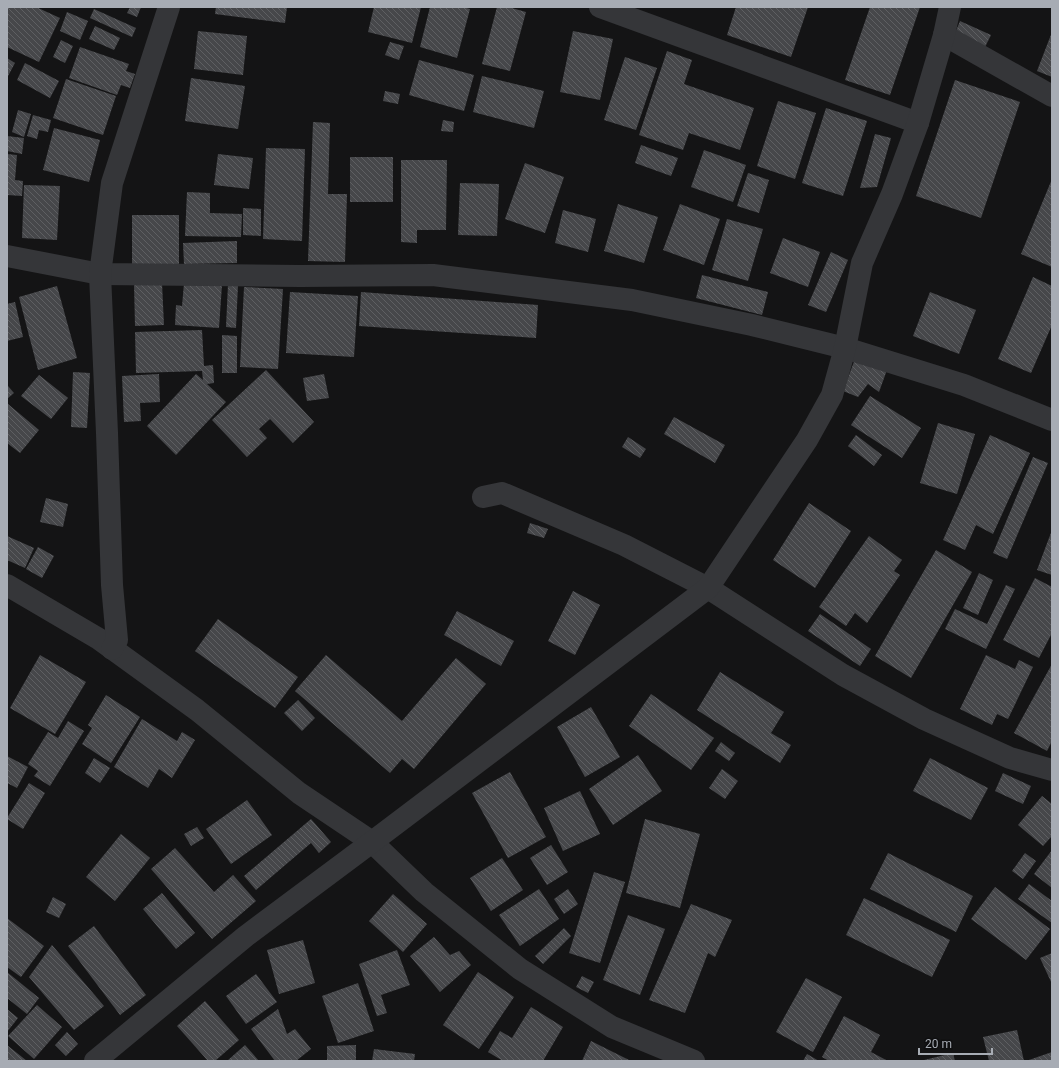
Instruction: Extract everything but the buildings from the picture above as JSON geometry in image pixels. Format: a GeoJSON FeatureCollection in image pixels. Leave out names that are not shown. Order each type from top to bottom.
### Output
{"type":"FeatureCollection","features":[{"type":"Feature","properties":{"kind":"street"},"geometry":{"type":"LineString","coordinates":[[112,649],[116,640],[112,584],[100,274],[112,183],[169,7]]}},
{"type":"Feature","properties":{"kind":"street"},"geometry":{"type":"LineString","coordinates":[[600,7],[918,123]]}},
{"type":"Feature","properties":{"kind":"street"},"geometry":{"type":"LineString","coordinates":[[95,1061],[246,936],[708,588],[807,440],[832,395],[845,348],[862,263],[892,194],[918,123],[944,35],[950,7]]}},
{"type":"Feature","properties":{"kind":"street"},"geometry":{"type":"LineString","coordinates":[[944,35],[1052,96]]}},
{"type":"Feature","properties":{"kind":"street"},"geometry":{"type":"LineString","coordinates":[[7,256],[100,274],[300,276],[434,275],[632,300],[752,325],[845,348],[964,385],[1052,420]]}},
{"type":"Feature","properties":{"kind":"street"},"geometry":{"type":"LineString","coordinates":[[483,497],[502,493],[624,545],[708,588],[843,675],[924,719],[1010,758],[1052,770]]}},
{"type":"Feature","properties":{"kind":"street"},"geometry":{"type":"LineString","coordinates":[[7,585],[99,639],[197,710],[299,793],[372,842],[424,892],[520,969],[612,1027],[694,1061]]}}]}
